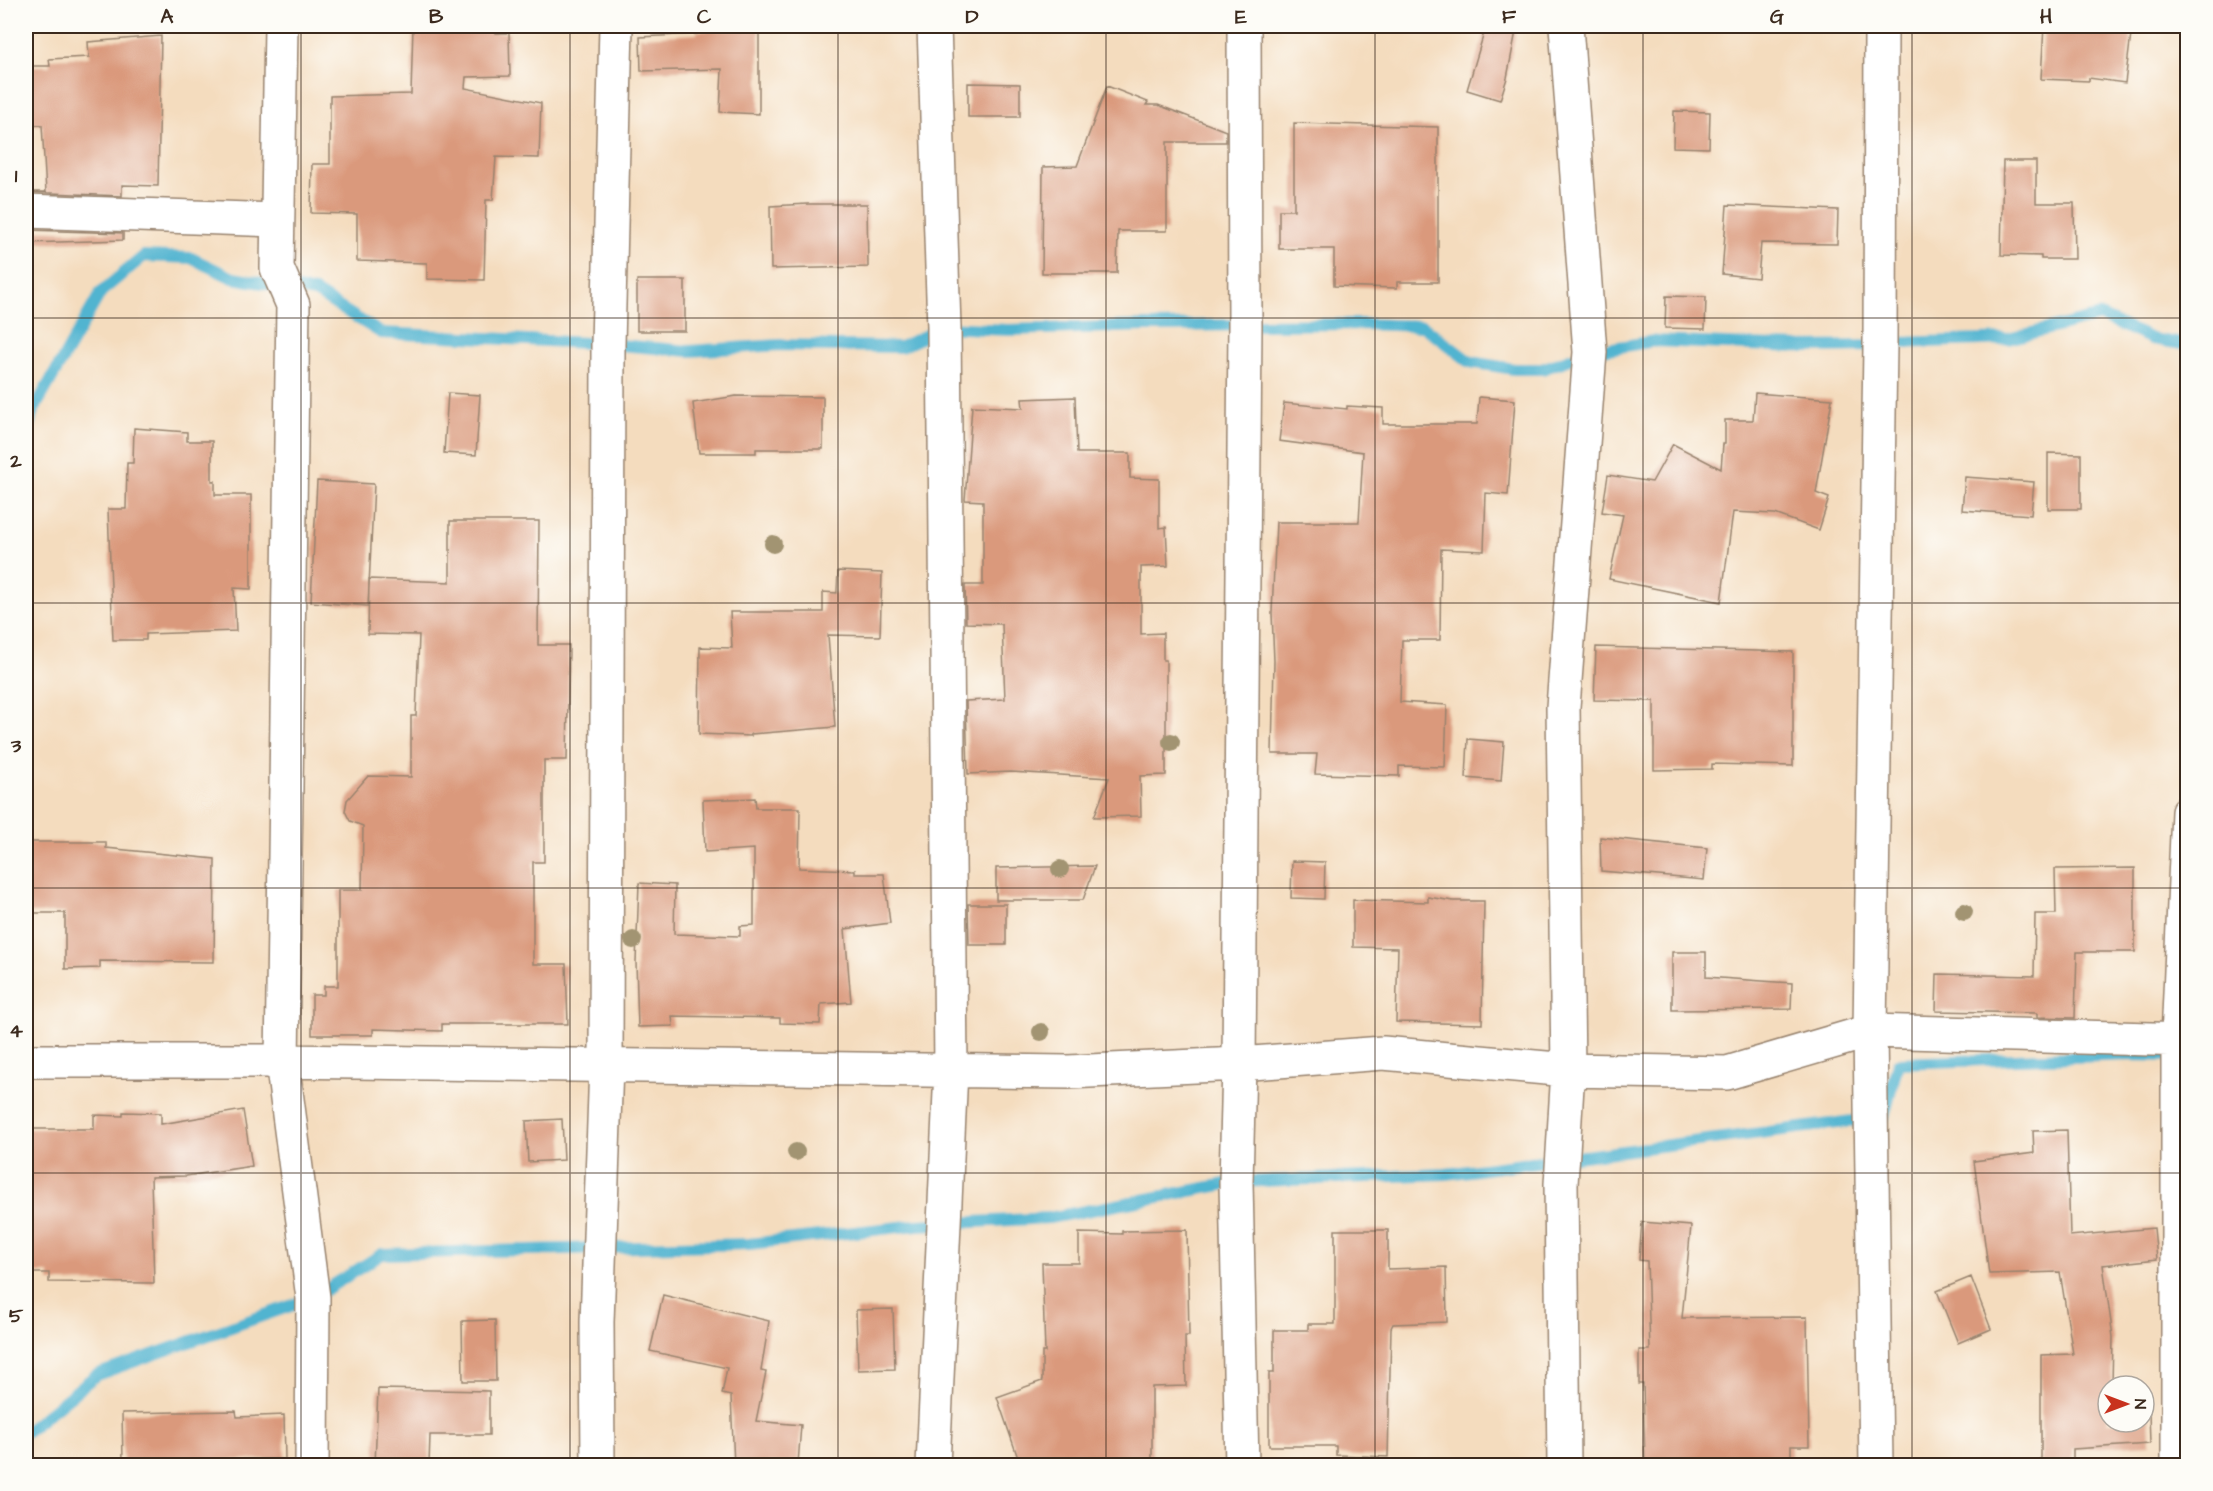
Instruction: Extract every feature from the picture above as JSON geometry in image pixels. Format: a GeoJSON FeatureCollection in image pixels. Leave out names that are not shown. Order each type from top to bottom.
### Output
{"type":"FeatureCollection","features":[{"type":"Feature","properties":{"kind":"street"},"geometry":{"type":"LineString","coordinates":[[280,26],[277,268],[293,305],[282,1061],[313,1298],[312,1466]]}},
{"type":"Feature","properties":{"kind":"street"},"geometry":{"type":"LineString","coordinates":[[598,1466],[597,1322],[606,1065],[608,344],[616,26]]}},
{"type":"Feature","properties":{"kind":"street"},"geometry":{"type":"LineString","coordinates":[[933,1466],[951,1070],[944,327],[934,26]]}},
{"type":"Feature","properties":{"kind":"street"},"geometry":{"type":"LineString","coordinates":[[1242,1466],[1236,1182],[1245,337],[1244,26]]}},
{"type":"Feature","properties":{"kind":"street"},"geometry":{"type":"LineString","coordinates":[[1564,1466],[1561,1184],[1568,1070],[1563,707],[1590,352],[1566,26]]}},
{"type":"Feature","properties":{"kind":"street"},"geometry":{"type":"LineString","coordinates":[[1876,1466],[1870,1031],[1880,346],[1881,26]]}},
{"type":"Feature","properties":{"kind":"street"},"geometry":{"type":"LineString","coordinates":[[26,211],[277,220]]}},
{"type":"Feature","properties":{"kind":"street"},"geometry":{"type":"LineString","coordinates":[[2178,1466],[2187,812]]}},
{"type":"Feature","properties":{"kind":"street"},"geometry":{"type":"LineString","coordinates":[[26,1060],[282,1061],[1068,1072],[1239,1064],[1383,1053],[1568,1070],[1727,1073],[1870,1031],[2183,1039]]}},
{"type":"Feature","properties":{"kind":"building"},"geometry":{"type":"Polygon","coordinates":[[[413,26],[496,26],[496,33],[509,33],[510,76],[466,77],[465,88],[541,103],[539,158],[496,157],[493,200],[486,200],[484,280],[427,279],[427,263],[357,261],[357,214],[311,213],[312,164],[330,164],[330,96],[411,94],[413,26]]]}},
{"type":"Feature","properties":{"kind":"building"},"geometry":{"type":"Polygon","coordinates":[[[1486,26],[1517,26],[1507,78],[1500,100],[1467,90],[1486,26]]]}},
{"type":"Feature","properties":{"kind":"building"},"geometry":{"type":"Polygon","coordinates":[[[2044,26],[2132,26],[2125,83],[2089,78],[2089,81],[2041,79],[2044,26]]]}},
{"type":"Feature","properties":{"kind":"building"},"geometry":{"type":"Polygon","coordinates":[[[759,29],[759,114],[720,112],[722,69],[641,71],[640,37],[697,34],[697,31],[759,29]]]}},
{"type":"Feature","properties":{"kind":"building"},"geometry":{"type":"Polygon","coordinates":[[[161,36],[158,186],[122,185],[122,196],[27,192],[46,192],[42,125],[26,126],[26,66],[50,66],[49,59],[89,57],[88,42],[161,36]]]}},
{"type":"Feature","properties":{"kind":"building"},"geometry":{"type":"Polygon","coordinates":[[[968,83],[1020,84],[1020,117],[968,117],[968,83]]]}},
{"type":"Feature","properties":{"kind":"building"},"geometry":{"type":"Polygon","coordinates":[[[1107,86],[1148,102],[1146,105],[1158,105],[1226,131],[1226,142],[1167,142],[1167,231],[1118,231],[1117,273],[1042,273],[1043,167],[1077,166],[1107,86]]]}},
{"type":"Feature","properties":{"kind":"building"},"geometry":{"type":"Polygon","coordinates":[[[1674,111],[1710,112],[1709,148],[1673,147],[1674,111]]]}},
{"type":"Feature","properties":{"kind":"building"},"geometry":{"type":"Polygon","coordinates":[[[1294,123],[1438,127],[1438,282],[1397,282],[1397,288],[1334,286],[1334,249],[1279,249],[1279,210],[1294,210],[1294,123]]]}},
{"type":"Feature","properties":{"kind":"building"},"geometry":{"type":"Polygon","coordinates":[[[2003,161],[2036,161],[2036,203],[2074,203],[2075,259],[2041,259],[2041,256],[2001,255],[2003,161]]]}},
{"type":"Feature","properties":{"kind":"building"},"geometry":{"type":"Polygon","coordinates":[[[867,204],[868,267],[771,269],[770,206],[867,204]]]}},
{"type":"Feature","properties":{"kind":"building"},"geometry":{"type":"Polygon","coordinates":[[[1727,205],[1838,210],[1837,244],[1761,243],[1758,278],[1722,274],[1727,205]]]}},
{"type":"Feature","properties":{"kind":"building"},"geometry":{"type":"Polygon","coordinates":[[[27,230],[123,233],[123,240],[27,243],[27,230]]]}},
{"type":"Feature","properties":{"kind":"building"},"geometry":{"type":"Polygon","coordinates":[[[637,280],[685,280],[685,331],[637,331],[637,280]]]}},
{"type":"Feature","properties":{"kind":"building"},"geometry":{"type":"Polygon","coordinates":[[[1666,296],[1706,297],[1705,329],[1665,328],[1666,296]]]}},
{"type":"Feature","properties":{"kind":"building"},"geometry":{"type":"Polygon","coordinates":[[[448,393],[480,395],[476,455],[444,453],[448,393]]]}},
{"type":"Feature","properties":{"kind":"building"},"geometry":{"type":"Polygon","coordinates":[[[1755,393],[1832,399],[1816,493],[1829,498],[1819,530],[1775,514],[1733,512],[1721,602],[1609,579],[1623,515],[1602,512],[1608,475],[1652,482],[1673,444],[1721,469],[1723,444],[1725,444],[1725,420],[1753,420],[1755,393]]]}},
{"type":"Feature","properties":{"kind":"building"},"geometry":{"type":"Polygon","coordinates":[[[736,396],[823,397],[823,449],[756,449],[756,453],[699,453],[693,403],[736,396]]]}},
{"type":"Feature","properties":{"kind":"building"},"geometry":{"type":"Polygon","coordinates":[[[1075,397],[1077,453],[1130,453],[1130,478],[1159,479],[1159,528],[1166,527],[1168,566],[1141,567],[1141,634],[1163,633],[1163,660],[1166,660],[1166,775],[1140,776],[1141,816],[1094,817],[1109,778],[1011,772],[968,774],[966,701],[1005,699],[1002,624],[966,623],[965,585],[983,585],[983,501],[965,500],[972,406],[1023,408],[1022,399],[1075,397]]]}},
{"type":"Feature","properties":{"kind":"building"},"geometry":{"type":"Polygon","coordinates":[[[1479,397],[1515,400],[1508,495],[1486,493],[1484,551],[1441,549],[1440,640],[1402,640],[1400,702],[1447,705],[1445,767],[1399,766],[1399,776],[1315,774],[1317,754],[1272,754],[1274,661],[1272,613],[1276,522],[1359,522],[1363,452],[1279,441],[1284,403],[1347,409],[1347,406],[1383,408],[1383,424],[1477,424],[1479,397]]]}},
{"type":"Feature","properties":{"kind":"building"},"geometry":{"type":"Polygon","coordinates":[[[134,428],[187,432],[187,441],[212,441],[212,481],[215,481],[215,495],[251,495],[251,589],[234,588],[236,631],[146,634],[146,640],[113,640],[108,509],[126,509],[127,463],[133,463],[134,428]]]}},
{"type":"Feature","properties":{"kind":"building"},"geometry":{"type":"Polygon","coordinates":[[[2048,453],[2081,454],[2081,509],[2048,509],[2048,453]]]}},
{"type":"Feature","properties":{"kind":"building"},"geometry":{"type":"Polygon","coordinates":[[[1965,477],[2034,482],[2031,515],[1962,510],[1965,477]]]}},
{"type":"Feature","properties":{"kind":"building"},"geometry":{"type":"Polygon","coordinates":[[[317,481],[374,484],[368,606],[311,602],[317,481]]]}},
{"type":"Feature","properties":{"kind":"building"},"geometry":{"type":"Polygon","coordinates":[[[450,521],[539,521],[538,645],[569,645],[567,760],[544,760],[544,862],[533,862],[533,964],[566,964],[568,1024],[442,1024],[442,1031],[373,1029],[373,1035],[312,1035],[312,995],[324,995],[324,986],[338,986],[338,890],[362,890],[363,826],[350,821],[345,811],[347,800],[368,776],[411,777],[411,716],[416,716],[419,635],[368,634],[369,579],[450,582],[450,521]]]}},
{"type":"Feature","properties":{"kind":"building"},"geometry":{"type":"Polygon","coordinates":[[[838,571],[882,573],[880,636],[828,635],[835,727],[751,734],[751,736],[699,734],[700,647],[732,648],[730,612],[823,612],[823,592],[837,593],[838,571]]]}},
{"type":"Feature","properties":{"kind":"building"},"geometry":{"type":"Polygon","coordinates":[[[1596,647],[1793,652],[1793,766],[1712,764],[1712,769],[1654,770],[1654,701],[1594,700],[1596,647]]]}},
{"type":"Feature","properties":{"kind":"building"},"geometry":{"type":"Polygon","coordinates":[[[1468,739],[1504,742],[1501,781],[1466,778],[1468,739]]]}},
{"type":"Feature","properties":{"kind":"building"},"geometry":{"type":"Polygon","coordinates":[[[755,798],[756,808],[800,808],[799,868],[855,870],[855,874],[884,874],[890,923],[845,929],[851,1002],[821,1004],[820,1024],[780,1023],[780,1018],[672,1016],[673,1026],[638,1027],[636,962],[639,883],[675,885],[674,934],[740,936],[740,926],[754,925],[754,849],[705,852],[703,800],[755,798]]]}},
{"type":"Feature","properties":{"kind":"building"},"geometry":{"type":"Polygon","coordinates":[[[1600,837],[1707,848],[1704,880],[1601,871],[1600,837]]]}},
{"type":"Feature","properties":{"kind":"building"},"geometry":{"type":"Polygon","coordinates":[[[26,842],[106,842],[106,848],[215,859],[214,962],[100,961],[100,968],[65,969],[65,913],[26,913],[26,842]]]}},
{"type":"Feature","properties":{"kind":"building"},"geometry":{"type":"Polygon","coordinates":[[[1292,861],[1325,862],[1324,899],[1291,898],[1292,861]]]}},
{"type":"Feature","properties":{"kind":"building"},"geometry":{"type":"Polygon","coordinates":[[[1095,866],[1083,900],[996,900],[996,868],[1095,866]]]}},
{"type":"Feature","properties":{"kind":"building"},"geometry":{"type":"Polygon","coordinates":[[[2135,868],[2135,952],[2077,952],[2075,1018],[2037,1017],[2037,1013],[1936,1011],[1937,974],[2034,976],[2035,914],[2056,914],[2055,869],[2135,868]]]}},
{"type":"Feature","properties":{"kind":"building"},"geometry":{"type":"Polygon","coordinates":[[[1428,897],[1453,901],[1484,901],[1482,1024],[1396,1022],[1398,948],[1353,947],[1353,900],[1428,902],[1428,897]]]}},
{"type":"Feature","properties":{"kind":"building"},"geometry":{"type":"Polygon","coordinates":[[[968,904],[1006,904],[1006,945],[969,945],[968,904]]]}},
{"type":"Feature","properties":{"kind":"building"},"geometry":{"type":"Polygon","coordinates":[[[1672,952],[1706,952],[1706,977],[1792,983],[1791,1009],[1672,1010],[1672,952]]]}},
{"type":"Feature","properties":{"kind":"building"},"geometry":{"type":"Polygon","coordinates":[[[243,1110],[252,1166],[186,1176],[151,1177],[154,1283],[49,1282],[49,1273],[26,1273],[26,1129],[94,1129],[94,1115],[123,1116],[123,1112],[161,1113],[161,1124],[243,1110]]]}},
{"type":"Feature","properties":{"kind":"building"},"geometry":{"type":"Polygon","coordinates":[[[562,1119],[564,1160],[528,1162],[526,1121],[562,1119]]]}},
{"type":"Feature","properties":{"kind":"building"},"geometry":{"type":"Polygon","coordinates":[[[2067,1130],[2070,1236],[2154,1228],[2157,1259],[2103,1265],[2113,1337],[2112,1374],[2096,1374],[2096,1434],[2150,1434],[2150,1444],[2073,1449],[2073,1466],[2041,1466],[2041,1355],[2073,1354],[2060,1272],[1989,1274],[1974,1161],[2034,1153],[2033,1131],[2067,1130]]]}},
{"type":"Feature","properties":{"kind":"building"},"geometry":{"type":"Polygon","coordinates":[[[1642,1222],[1691,1226],[1682,1318],[1807,1317],[1809,1446],[1791,1446],[1791,1466],[1645,1466],[1643,1384],[1639,1384],[1639,1350],[1650,1350],[1647,1261],[1639,1260],[1642,1222]]]}},
{"type":"Feature","properties":{"kind":"building"},"geometry":{"type":"Polygon","coordinates":[[[1187,1230],[1189,1336],[1185,1336],[1186,1386],[1152,1387],[1152,1466],[1091,1466],[1091,1459],[1019,1461],[997,1397],[1042,1381],[1042,1352],[1045,1352],[1042,1263],[1079,1263],[1079,1233],[1122,1234],[1122,1231],[1187,1230]]]}},
{"type":"Feature","properties":{"kind":"building"},"geometry":{"type":"Polygon","coordinates":[[[1335,1230],[1388,1230],[1388,1269],[1446,1267],[1447,1322],[1393,1324],[1391,1328],[1388,1457],[1336,1455],[1336,1446],[1269,1446],[1269,1373],[1274,1373],[1274,1330],[1308,1330],[1308,1324],[1335,1324],[1335,1230]]]}},
{"type":"Feature","properties":{"kind":"building"},"geometry":{"type":"Polygon","coordinates":[[[1971,1277],[1991,1329],[1958,1343],[1937,1291],[1971,1277]]]}},
{"type":"Feature","properties":{"kind":"building"},"geometry":{"type":"Polygon","coordinates":[[[663,1295],[769,1321],[761,1371],[766,1372],[756,1421],[801,1425],[798,1464],[768,1462],[768,1466],[734,1466],[731,1396],[722,1394],[727,1368],[650,1351],[663,1295]]]}},
{"type":"Feature","properties":{"kind":"building"},"geometry":{"type":"Polygon","coordinates":[[[893,1309],[895,1369],[858,1370],[856,1310],[893,1309]]]}},
{"type":"Feature","properties":{"kind":"building"},"geometry":{"type":"Polygon","coordinates":[[[495,1320],[496,1381],[463,1381],[462,1321],[495,1320]]]}},
{"type":"Feature","properties":{"kind":"building"},"geometry":{"type":"Polygon","coordinates":[[[378,1389],[489,1391],[489,1435],[430,1435],[429,1465],[375,1465],[378,1389]]]}},
{"type":"Feature","properties":{"kind":"building"},"geometry":{"type":"Polygon","coordinates":[[[236,1411],[237,1417],[284,1415],[285,1459],[123,1461],[122,1413],[236,1411]]]}},
{"type":"Feature","properties":{"kind":"waterway"},"geometry":{"type":"LineString","coordinates":[[26,439],[32,413],[101,292],[144,256],[191,258],[233,278],[315,292],[381,333],[608,344],[689,351],[780,345],[901,347],[944,327],[1008,330],[1361,324],[1423,326],[1470,362],[1514,369],[1542,369],[1590,352],[1654,341],[1799,347],[1880,346],[1899,343],[2008,339],[2100,316],[2152,339],[2188,345]]}},
{"type":"Feature","properties":{"kind":"waterway"},"geometry":{"type":"LineString","coordinates":[[26,1432],[96,1375],[313,1298],[382,1254],[749,1244],[917,1225],[1049,1218],[1236,1182],[1446,1174],[1884,1117],[1898,1063],[2131,1055],[2177,1056]]}}]}
